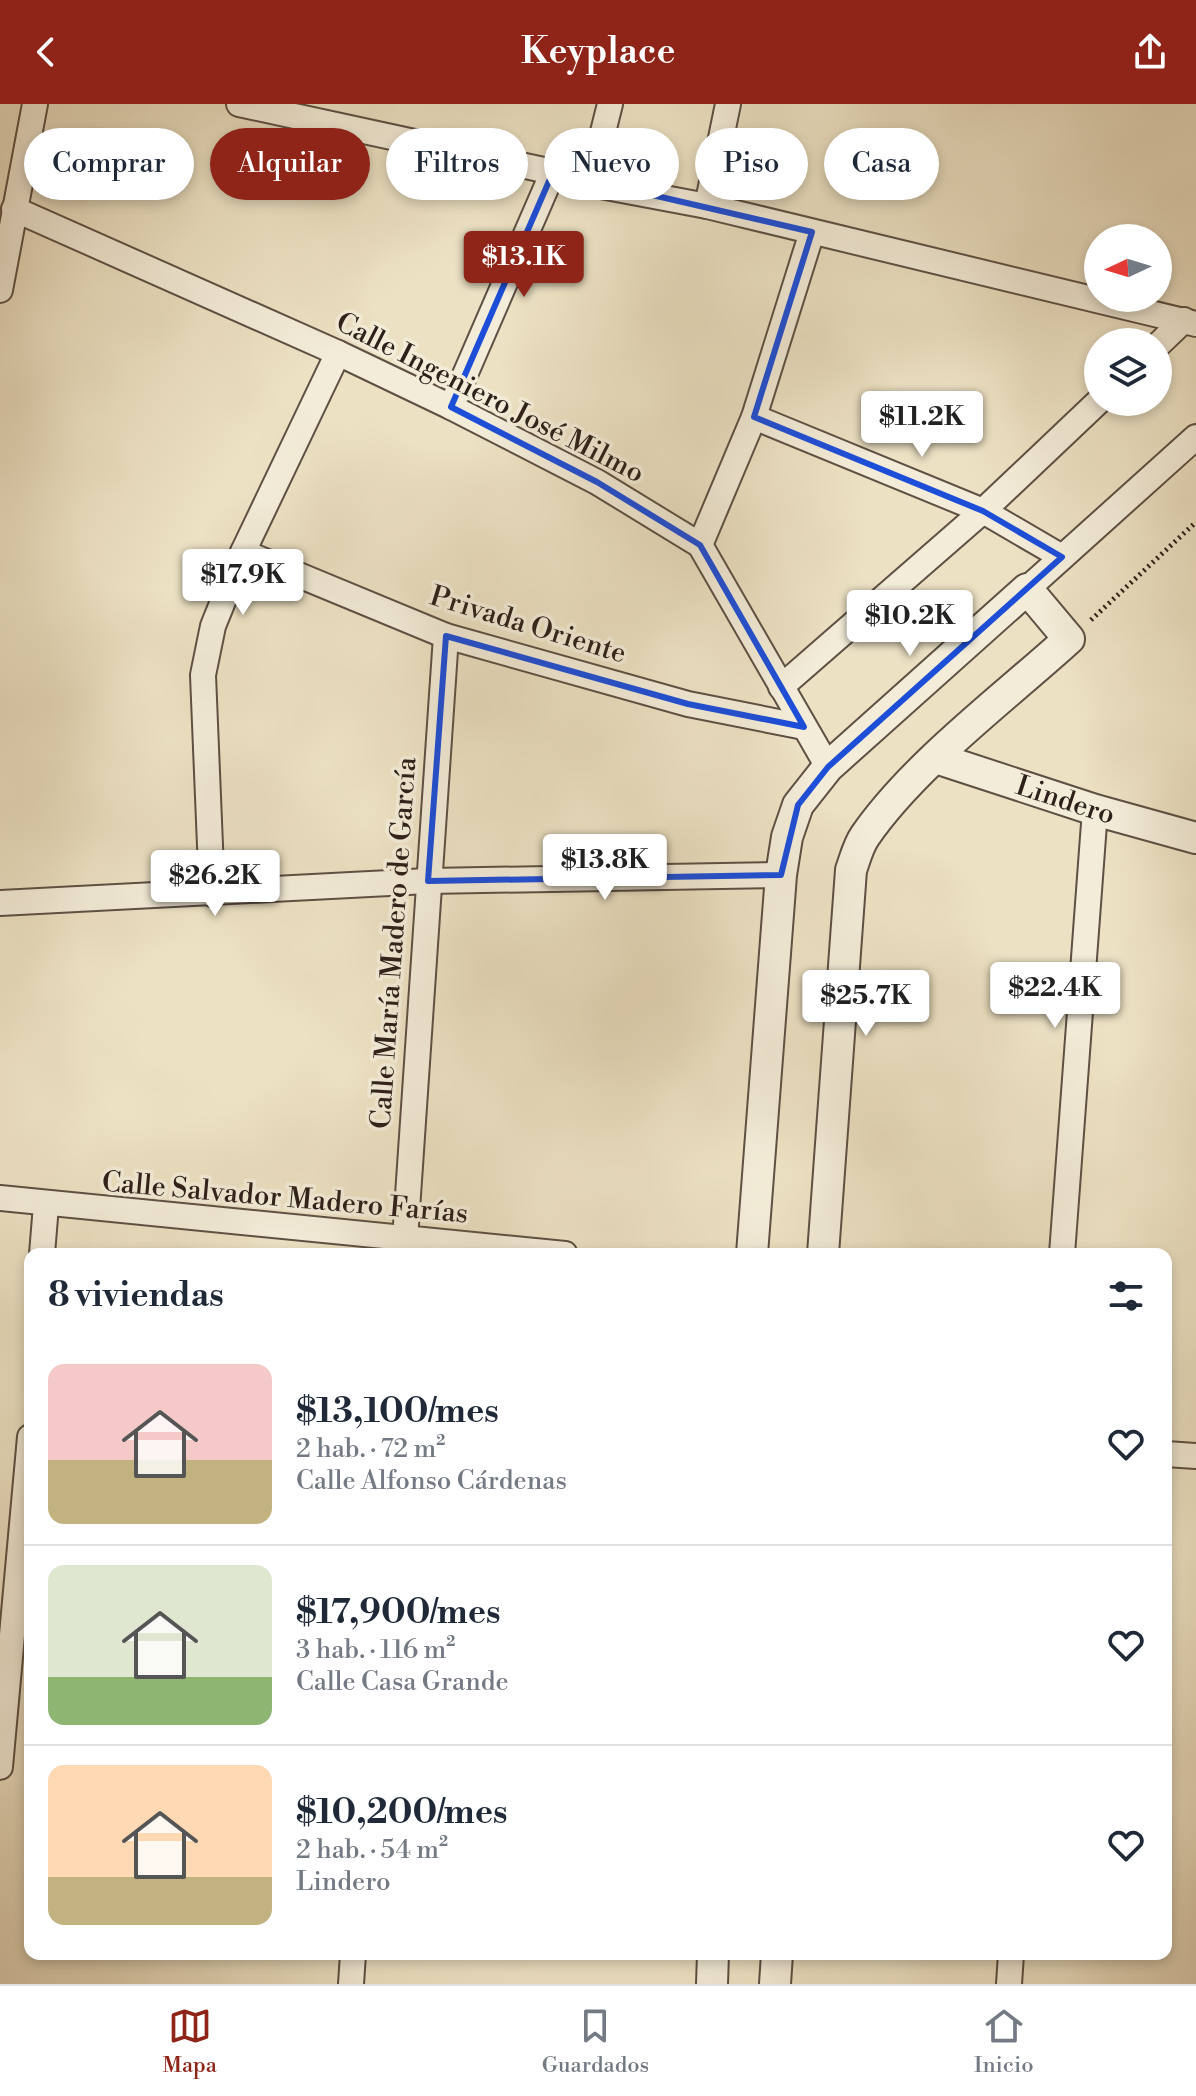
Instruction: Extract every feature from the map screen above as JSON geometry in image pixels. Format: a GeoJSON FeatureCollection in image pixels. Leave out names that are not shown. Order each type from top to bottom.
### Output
{"type":"FeatureCollection","features":[{"type":"Feature","properties":{"kind":"street"},"geometry":{"type":"LineString","coordinates":[[0,290],[35,104]]}},
{"type":"Feature","properties":{"kind":"street"},"geometry":{"type":"LineString","coordinates":[[239,104],[544,170]]}},
{"type":"Feature","properties":{"kind":"street"},"geometry":{"type":"LineString","coordinates":[[604,128],[610,104]]}},
{"type":"Feature","properties":{"kind":"street"},"geometry":{"type":"LineString","coordinates":[[707,206],[728,104]]}},
{"type":"Feature","properties":{"kind":"street"},"geometry":{"type":"LineString","coordinates":[[451,407],[544,193]]}},
{"type":"Feature","properties":{"kind":"street"},"geometry":{"type":"LineString","coordinates":[[675,200],[1190,322]]}},
{"type":"Feature","properties":{"kind":"street","name":"Calle Ingeniero José Milmo"},"geometry":{"type":"LineString","coordinates":[[14,209],[338,353],[451,407],[597,482],[700,545],[828,767]]}},
{"type":"Feature","properties":{"kind":"street"},"geometry":{"type":"LineString","coordinates":[[700,545],[754,417],[812,232]]}},
{"type":"Feature","properties":{"kind":"street"},"geometry":{"type":"LineString","coordinates":[[1172,335],[1190,322]]}},
{"type":"Feature","properties":{"kind":"street"},"geometry":{"type":"LineString","coordinates":[[212,894],[203,675],[213,626],[243,552],[338,353]]}},
{"type":"Feature","properties":{"kind":"street"},"geometry":{"type":"LineString","coordinates":[[781,687],[983,511],[1084,415]]}},
{"type":"Feature","properties":{"kind":"street"},"geometry":{"type":"LineString","coordinates":[[754,417],[983,511],[1062,557]]}},
{"type":"Feature","properties":{"kind":"street"},"geometry":{"type":"LineString","coordinates":[[823,1248],[851,870],[863,839],[885,811],[936,758],[1048,614],[1062,557],[1196,437]]}},
{"type":"Feature","properties":{"kind":"street","name":"Privada Oriente"},"geometry":{"type":"LineString","coordinates":[[243,552],[446,636],[688,704],[804,727]]}},
{"type":"Feature","properties":{"kind":"street"},"geometry":{"type":"LineString","coordinates":[[752,1248],[781,875],[787,837],[798,805],[828,767],[1048,614]]}},
{"type":"Feature","properties":{"kind":"street","name":"Calle María Madero de García"},"geometry":{"type":"LineString","coordinates":[[404,1247],[446,636]]}},
{"type":"Feature","properties":{"kind":"street","name":"Lindero"},"geometry":{"type":"LineString","coordinates":[[936,758],[1095,810],[1196,838]]}},
{"type":"Feature","properties":{"kind":"street"},"geometry":{"type":"LineString","coordinates":[[1062,1248],[1095,810]]}},
{"type":"Feature","properties":{"kind":"street"},"geometry":{"type":"LineString","coordinates":[[0,903],[428,881],[781,875]]}},
{"type":"Feature","properties":{"kind":"street","name":"Calle Salvador Madero Farías"},"geometry":{"type":"LineString","coordinates":[[0,1198],[427,1248]]}},
{"type":"Feature","properties":{"kind":"street"},"geometry":{"type":"LineString","coordinates":[[42,1248],[46,1205]]}},
{"type":"Feature","properties":{"kind":"street"},"geometry":{"type":"LineString","coordinates":[[1172,1454],[1196,1456]]}},
{"type":"Feature","properties":{"kind":"street"},"geometry":{"type":"LineString","coordinates":[[0,1767],[24,1488]]}},
{"type":"Feature","properties":{"kind":"street"},"geometry":{"type":"LineString","coordinates":[[351,1984],[353,1960]]}},
{"type":"Feature","properties":{"kind":"street"},"geometry":{"type":"LineString","coordinates":[[712,1984],[713,1960]]}},
{"type":"Feature","properties":{"kind":"street"},"geometry":{"type":"LineString","coordinates":[[775,1984],[777,1960]]}},
{"type":"Feature","properties":{"kind":"street"},"geometry":{"type":"LineString","coordinates":[[1009,1984],[1011,1960]]}},
{"type":"Feature","properties":{"kind":"path"},"geometry":{"type":"LineString","coordinates":[[1048,614],[1196,522]]}},
{"type":"Feature","properties":{"kind":"highlighted area"},"geometry":{"type":"Polygon","coordinates":[[[553,172],[812,232],[754,417],[983,511],[1062,557],[828,767],[798,805],[781,875],[428,881],[446,636],[688,704],[804,727],[700,545],[597,482],[451,407],[553,172]]]}}]}
